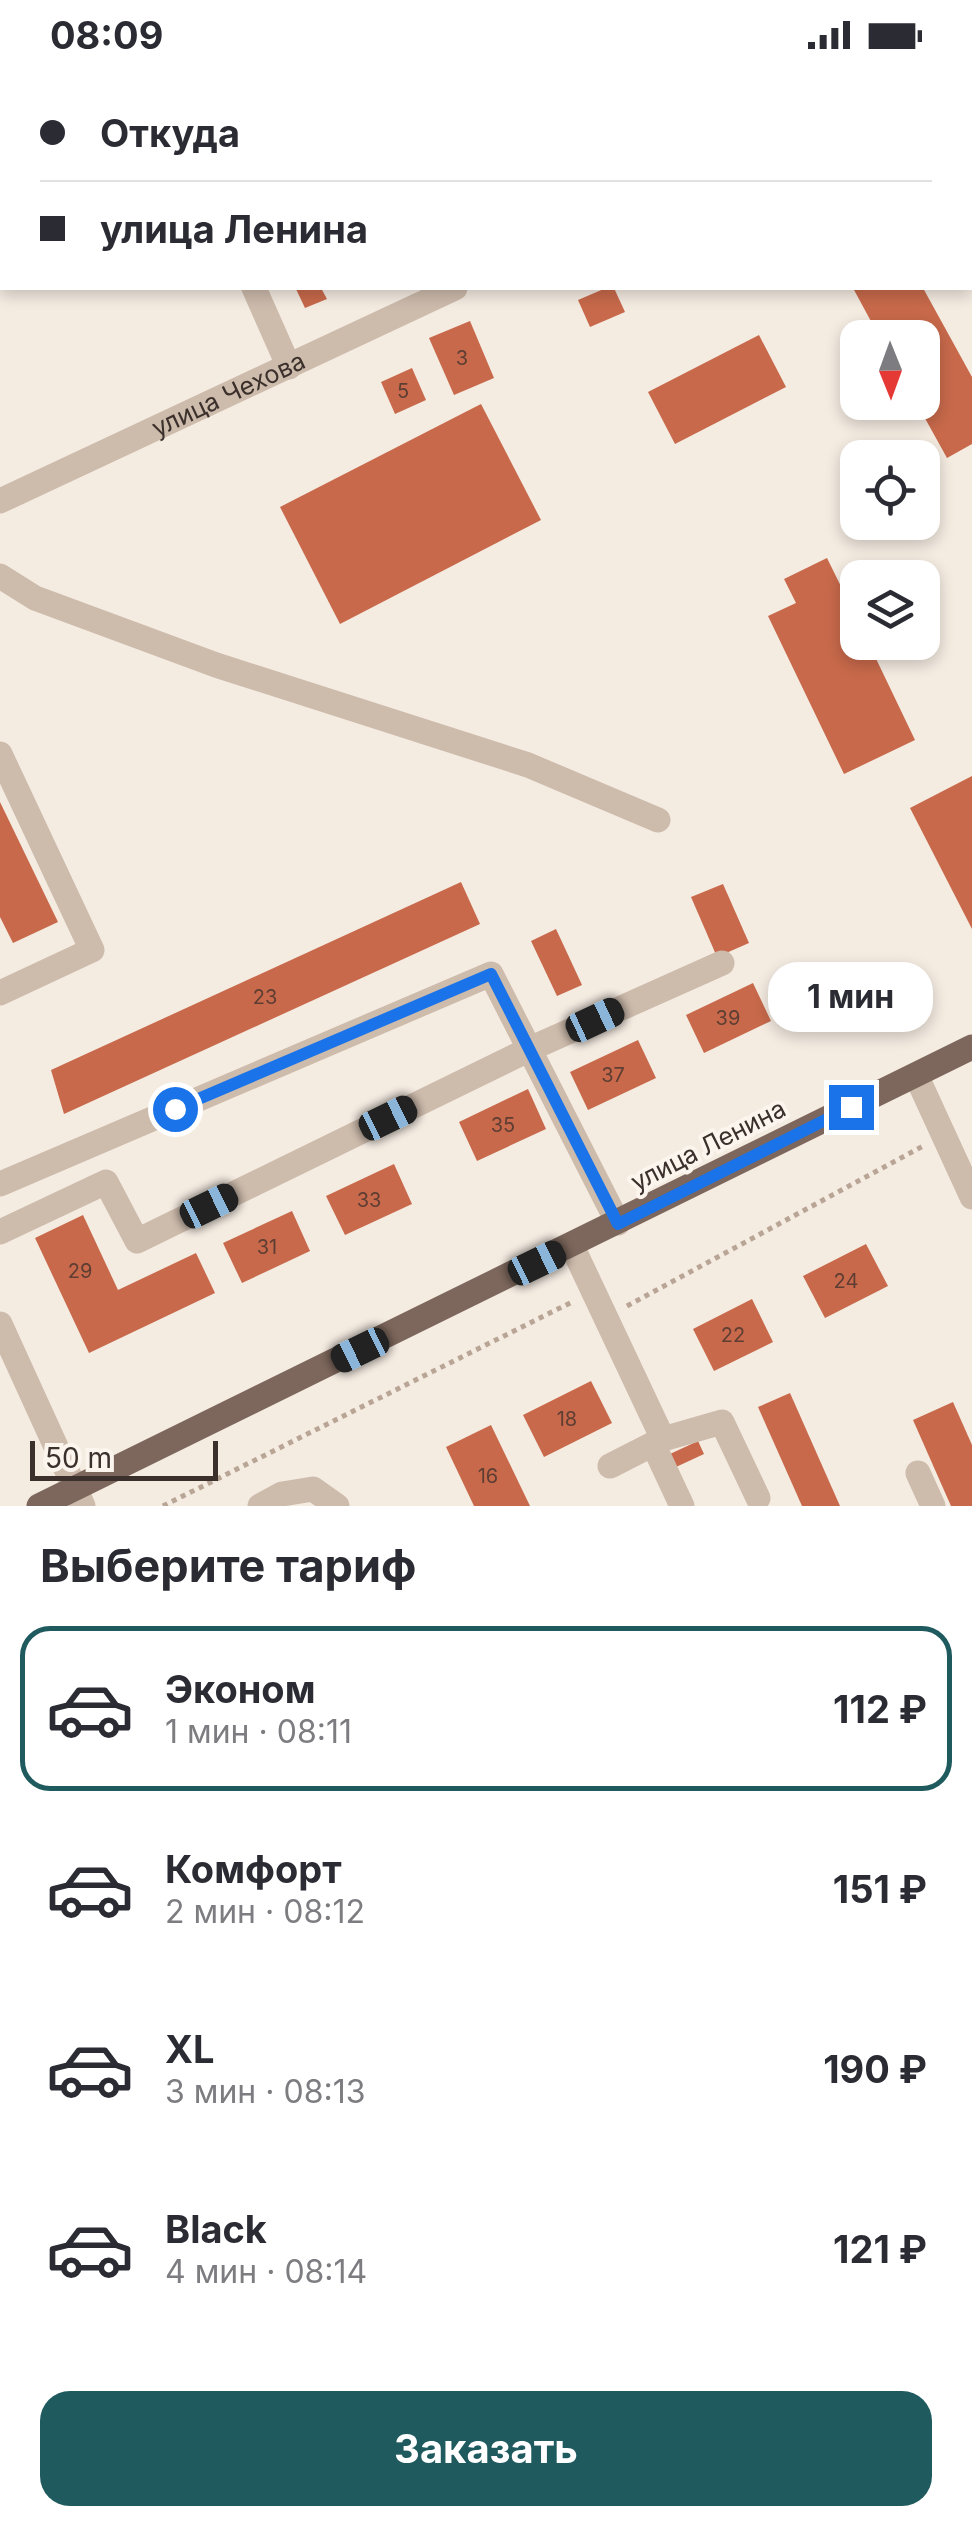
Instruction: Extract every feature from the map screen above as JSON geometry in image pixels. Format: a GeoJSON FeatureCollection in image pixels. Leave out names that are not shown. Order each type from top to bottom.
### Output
{"type":"FeatureCollection","features":[{"type":"Feature","properties":{"kind":"main road","name":"улица Ленина"},"geometry":{"type":"LineString","coordinates":[[39,1506],[79,1497],[972,1047]]}},
{"type":"Feature","properties":{"kind":"street"},"geometry":{"type":"LineString","coordinates":[[255,290],[289,366]]}},
{"type":"Feature","properties":{"kind":"street","name":"улица Чехова"},"geometry":{"type":"LineString","coordinates":[[0,500],[451,290]]}},
{"type":"Feature","properties":{"kind":"street"},"geometry":{"type":"LineString","coordinates":[[0,576],[35,598],[216,665],[528,764],[658,820]]}},
{"type":"Feature","properties":{"kind":"street"},"geometry":{"type":"LineString","coordinates":[[0,754],[92,950],[0,993]]}},
{"type":"Feature","properties":{"kind":"street"},"geometry":{"type":"LineString","coordinates":[[0,1232],[106,1182],[138,1241],[532,1048],[722,963]]}},
{"type":"Feature","properties":{"kind":"street"},"geometry":{"type":"LineString","coordinates":[[0,1184],[491,974],[532,1048],[618,1224]]}},
{"type":"Feature","properties":{"kind":"street"},"geometry":{"type":"LineString","coordinates":[[916,1075],[972,1197]]}},
{"type":"Feature","properties":{"kind":"street"},"geometry":{"type":"LineString","coordinates":[[572,1246],[600,1304],[682,1506]]}},
{"type":"Feature","properties":{"kind":"street"},"geometry":{"type":"LineString","coordinates":[[0,1324],[79,1497]]}},
{"type":"Feature","properties":{"kind":"street"},"geometry":{"type":"LineString","coordinates":[[610,1466],[658,1442],[722,1422],[758,1498]]}},
{"type":"Feature","properties":{"kind":"street"},"geometry":{"type":"LineString","coordinates":[[918,1473],[933,1506]]}},
{"type":"Feature","properties":{"kind":"street"},"geometry":{"type":"LineString","coordinates":[[260,1506],[282,1494],[313,1490],[337,1506]]}},
{"type":"Feature","properties":{"kind":"path"},"geometry":{"type":"LineString","coordinates":[[163,1506],[568,1302],[622,1308],[945,1134]]}},
{"type":"Feature","properties":{"kind":"building"},"geometry":{"type":"Polygon","coordinates":[[[296,290],[322,290],[327,299],[305,308],[296,290]]]}},
{"type":"Feature","properties":{"kind":"building"},"geometry":{"type":"Polygon","coordinates":[[[601,290],[615,290],[625,312],[590,327],[578,300],[601,290]]]}},
{"type":"Feature","properties":{"kind":"building"},"geometry":{"type":"Polygon","coordinates":[[[854,290],[924,290],[972,377],[972,444],[947,458],[926,420],[940,420],[940,320],[870,320],[854,290]]]}},
{"type":"Feature","properties":{"kind":"building"},"geometry":{"type":"Polygon","coordinates":[[[470,321],[494,378],[454,395],[429,338],[470,321]]]}},
{"type":"Feature","properties":{"kind":"building"},"geometry":{"type":"Polygon","coordinates":[[[759,335],[786,387],[675,444],[648,392],[759,335]]]}},
{"type":"Feature","properties":{"kind":"building"},"geometry":{"type":"Polygon","coordinates":[[[412,368],[426,400],[395,414],[381,382],[412,368]]]}},
{"type":"Feature","properties":{"kind":"building"},"geometry":{"type":"Polygon","coordinates":[[[481,404],[541,520],[340,624],[280,507],[481,404]]]}},
{"type":"Feature","properties":{"kind":"building"},"geometry":{"type":"Polygon","coordinates":[[[827,558],[840,584],[840,660],[877,660],[915,740],[844,774],[768,616],[796,603],[784,579],[827,558]]]}},
{"type":"Feature","properties":{"kind":"building"},"geometry":{"type":"Polygon","coordinates":[[[972,776],[972,929],[910,808],[972,776]]]}},
{"type":"Feature","properties":{"kind":"building"},"geometry":{"type":"Polygon","coordinates":[[[0,802],[58,922],[13,943],[0,917],[0,802]]]}},
{"type":"Feature","properties":{"kind":"building"},"geometry":{"type":"Polygon","coordinates":[[[461,882],[480,924],[64,1114],[51,1070],[461,882]]]}},
{"type":"Feature","properties":{"kind":"building"},"geometry":{"type":"Polygon","coordinates":[[[723,884],[749,943],[717,957],[691,897],[723,884]]]}},
{"type":"Feature","properties":{"kind":"building"},"geometry":{"type":"Polygon","coordinates":[[[556,929],[582,985],[557,996],[531,941],[556,929]]]}},
{"type":"Feature","properties":{"kind":"building"},"geometry":{"type":"Polygon","coordinates":[[[753,983],[771,1021],[704,1053],[686,1015],[753,983]]]}},
{"type":"Feature","properties":{"kind":"building"},"geometry":{"type":"Polygon","coordinates":[[[638,1040],[656,1078],[588,1110],[570,1072],[638,1040]]]}},
{"type":"Feature","properties":{"kind":"building"},"geometry":{"type":"Polygon","coordinates":[[[528,1089],[546,1129],[477,1161],[459,1122],[528,1089]]]}},
{"type":"Feature","properties":{"kind":"building"},"geometry":{"type":"Polygon","coordinates":[[[394,1164],[412,1204],[345,1235],[326,1196],[394,1164]]]}},
{"type":"Feature","properties":{"kind":"building"},"geometry":{"type":"Polygon","coordinates":[[[292,1211],[310,1251],[242,1283],[223,1243],[292,1211]]]}},
{"type":"Feature","properties":{"kind":"building"},"geometry":{"type":"Polygon","coordinates":[[[83,1215],[118,1290],[196,1253],[215,1293],[89,1353],[35,1238],[83,1215]]]}},
{"type":"Feature","properties":{"kind":"building"},"geometry":{"type":"Polygon","coordinates":[[[866,1244],[888,1286],[825,1318],[803,1276],[866,1244]]]}},
{"type":"Feature","properties":{"kind":"building"},"geometry":{"type":"Polygon","coordinates":[[[752,1299],[773,1342],[714,1371],[693,1329],[752,1299]]]}},
{"type":"Feature","properties":{"kind":"building"},"geometry":{"type":"Polygon","coordinates":[[[591,1381],[612,1423],[544,1457],[523,1415],[591,1381]]]}},
{"type":"Feature","properties":{"kind":"building"},"geometry":{"type":"Polygon","coordinates":[[[790,1393],[840,1506],[802,1506],[758,1407],[790,1393]]]}},
{"type":"Feature","properties":{"kind":"building"},"geometry":{"type":"Polygon","coordinates":[[[953,1402],[972,1445],[972,1506],[951,1506],[913,1420],[953,1402]]]}},
{"type":"Feature","properties":{"kind":"building"},"geometry":{"type":"Polygon","coordinates":[[[491,1425],[530,1506],[474,1506],[446,1447],[491,1425]]]}},
{"type":"Feature","properties":{"kind":"building"},"geometry":{"type":"Polygon","coordinates":[[[698,1441],[704,1454],[676,1467],[670,1454],[698,1441]]]}},
{"type":"Feature","properties":{"kind":"route"},"geometry":{"type":"LineString","coordinates":[[175,1109],[491,974],[532,1048],[618,1224],[851,1107]]}}]}
